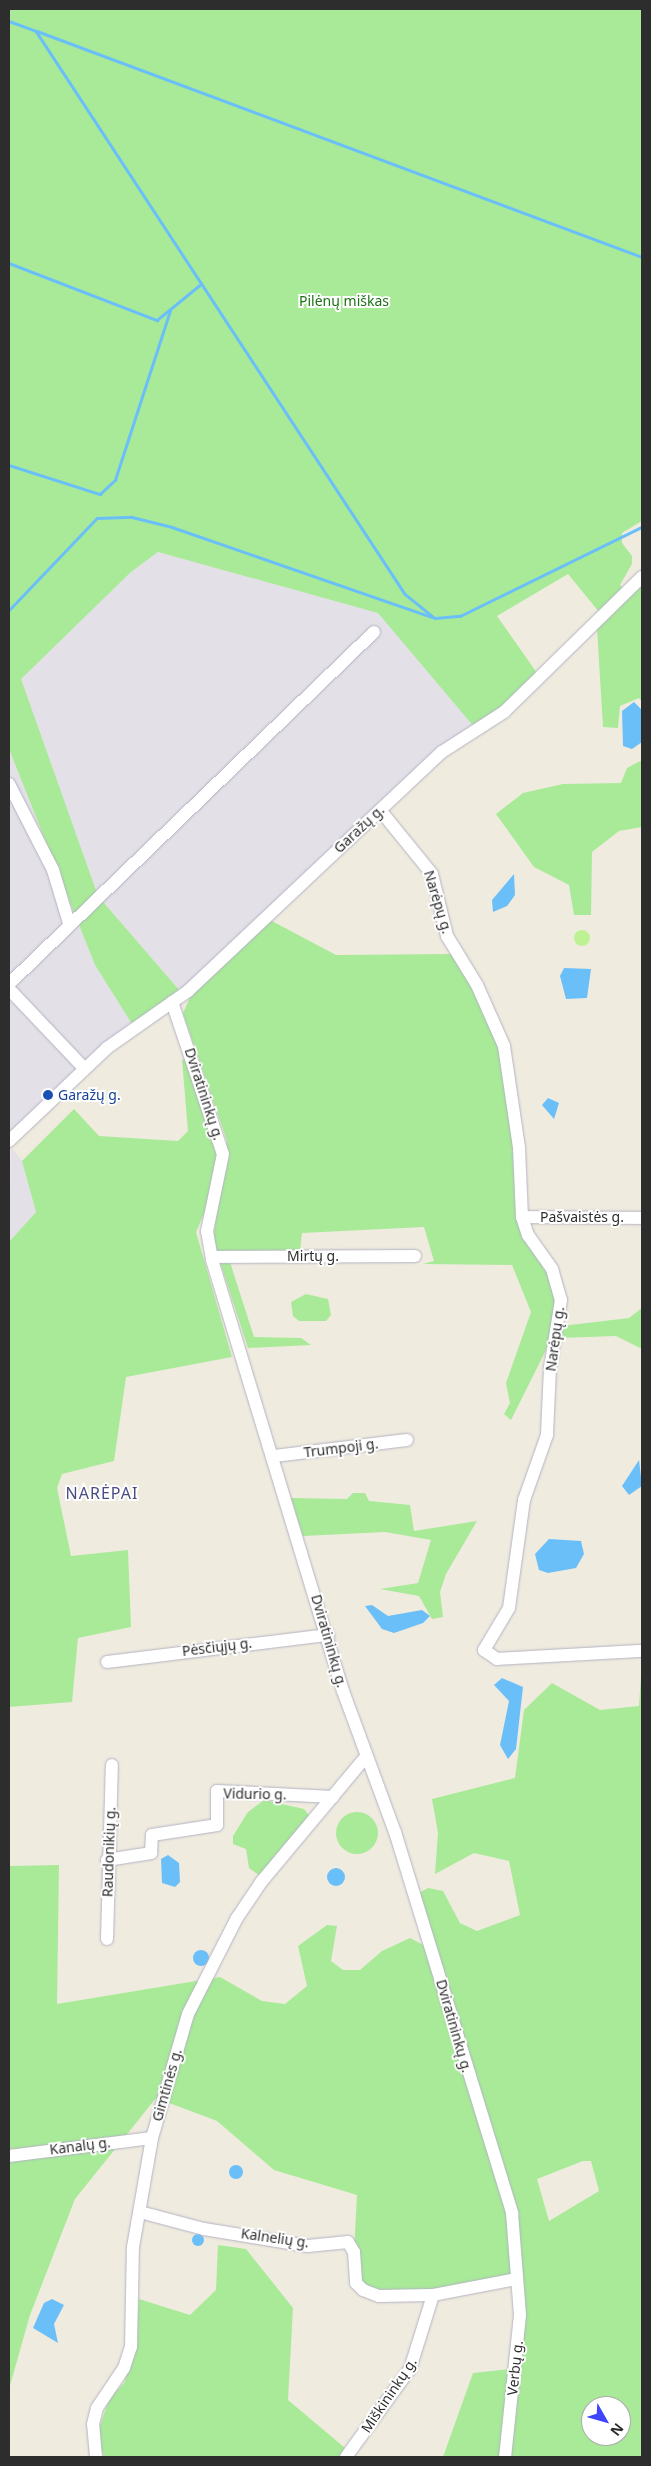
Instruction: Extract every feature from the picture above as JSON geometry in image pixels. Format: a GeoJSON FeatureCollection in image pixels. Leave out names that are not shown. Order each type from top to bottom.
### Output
{"type":"FeatureCollection","features":[{"type":"Feature","properties":{"kind":"street","name":"Garažų g."},"geometry":{"type":"LineString","coordinates":[[9,1141],[84,1068],[172,1002],[442,752],[504,712],[642,577]]}},
{"type":"Feature","properties":{"kind":"street"},"geometry":{"type":"LineString","coordinates":[[9,984],[69,922],[374,632]]}},
{"type":"Feature","properties":{"kind":"street"},"geometry":{"type":"LineString","coordinates":[[9,784],[53,870],[69,922]]}},
{"type":"Feature","properties":{"kind":"street","name":"Narėpų g."},"geometry":{"type":"LineString","coordinates":[[380,810],[432,874],[447,936],[478,985],[504,1046],[519,1148],[522,1217],[528,1235],[558,1282],[559,1319],[550,1368],[547,1435],[524,1500],[509,1608],[484,1650],[496,1659],[642,1650]]}},
{"type":"Feature","properties":{"kind":"street"},"geometry":{"type":"LineString","coordinates":[[9,988],[84,1068]]}},
{"type":"Feature","properties":{"kind":"street","name":"Dviratininkų g."},"geometry":{"type":"LineString","coordinates":[[172,1002],[222,1154],[207,1231],[212,1257],[274,1456],[364,1759],[395,1832],[512,2214],[516,2279]]}},
{"type":"Feature","properties":{"kind":"street","name":"Pašvaistės g."},"geometry":{"type":"LineString","coordinates":[[522,1217],[642,1218]]}},
{"type":"Feature","properties":{"kind":"street","name":"Mirtų g."},"geometry":{"type":"LineString","coordinates":[[212,1257],[415,1256]]}},
{"type":"Feature","properties":{"kind":"street","name":"Trumpoji g."},"geometry":{"type":"LineString","coordinates":[[274,1456],[407,1440]]}},
{"type":"Feature","properties":{"kind":"street","name":"Pėsčiųjų g."},"geometry":{"type":"LineString","coordinates":[[107,1662],[328,1635]]}},
{"type":"Feature","properties":{"kind":"street","name":"Gimtinės g."},"geometry":{"type":"LineString","coordinates":[[96,2457],[93,2424],[98,2408],[124,2368],[131,2347],[134,2247],[152,2138],[188,2014],[237,1918],[364,1759]]}},
{"type":"Feature","properties":{"kind":"street","name":"Raudonikių g."},"geometry":{"type":"LineString","coordinates":[[107,1939],[107,1860],[112,1765]]}},
{"type":"Feature","properties":{"kind":"street","name":"Vidurio g."},"geometry":{"type":"LineString","coordinates":[[107,1860],[151,1853],[152,1835],[217,1825],[217,1791],[332,1797]]}},
{"type":"Feature","properties":{"kind":"street","name":"Kanalų g."},"geometry":{"type":"LineString","coordinates":[[9,2156],[152,2138]]}},
{"type":"Feature","properties":{"kind":"street","name":"Kalnelių g."},"geometry":{"type":"LineString","coordinates":[[140,2212],[204,2229],[308,2246],[348,2242],[354,2252],[356,2283],[363,2290],[379,2296],[433,2295]]}},
{"type":"Feature","properties":{"kind":"street"},"geometry":{"type":"LineString","coordinates":[[433,2295],[516,2279]]}},
{"type":"Feature","properties":{"kind":"street","name":"Verbų g."},"geometry":{"type":"LineString","coordinates":[[505,2457],[520,2315],[516,2279]]}},
{"type":"Feature","properties":{"kind":"street","name":"Miškininkų g."},"geometry":{"type":"LineString","coordinates":[[346,2457],[410,2368],[433,2295]]}},
{"type":"Feature","properties":{"kind":"shaded area"},"geometry":{"type":"Polygon","coordinates":[[[158,552],[379,613],[475,728],[180,991],[98,896],[20,679],[131,572],[158,552]]]}},
{"type":"Feature","properties":{"kind":"shaded area"},"geometry":{"type":"Polygon","coordinates":[[[9,749],[95,965],[132,1024],[95,1051],[9,1134],[9,749]]]}},
{"type":"Feature","properties":{"kind":"shaded area"},"geometry":{"type":"Polygon","coordinates":[[[11,1147],[22,1161],[36,1212],[9,1242],[11,1147]]]}},
{"type":"Feature","properties":{"kind":"green space","name":"Pilėnų miškas"},"geometry":{"type":"Polygon","coordinates":[[[9,9],[642,9],[642,521],[622,533],[622,543],[632,556],[632,564],[620,585],[623,588],[642,569],[642,702],[639,698],[620,706],[618,728],[603,727],[597,628],[604,618],[568,574],[497,616],[537,673],[497,714],[475,728],[378,613],[158,552],[131,572],[21,679],[98,896],[180,991],[132,1024],[95,965],[9,749],[9,9]]]}},
{"type":"Feature","properties":{"kind":"green space"},"geometry":{"type":"Polygon","coordinates":[[[642,760],[642,827],[619,831],[592,852],[591,915],[574,915],[569,885],[534,867],[496,814],[523,793],[563,784],[621,783],[627,768],[642,760]]]}},
{"type":"Feature","properties":{"kind":"green space"},"geometry":{"type":"Polygon","coordinates":[[[270,920],[336,955],[453,954],[475,988],[503,1059],[518,1191],[556,1298],[555,1322],[545,1352],[511,1420],[504,1414],[510,1403],[506,1383],[531,1312],[512,1265],[423,1264],[434,1261],[424,1227],[302,1233],[300,1251],[304,1262],[230,1262],[254,1337],[301,1338],[311,1345],[248,1348],[213,1240],[227,1141],[183,1013],[191,995],[270,920]]]}},
{"type":"Feature","properties":{"kind":"green space"},"geometry":{"type":"Polygon","coordinates":[[[582,930],[590,938],[582,946],[574,938],[582,930]]]}},
{"type":"Feature","properties":{"kind":"green space"},"geometry":{"type":"Polygon","coordinates":[[[189,1056],[219,1148],[210,1200],[196,1232],[232,1357],[126,1377],[114,1461],[62,1474],[57,1488],[71,1556],[128,1550],[131,1627],[78,1638],[72,1702],[9,1707],[9,1242],[36,1212],[22,1161],[74,1109],[99,1136],[178,1141],[188,1131],[182,1060],[189,1056]]]}},
{"type":"Feature","properties":{"kind":"green space"},"geometry":{"type":"Polygon","coordinates":[[[306,1294],[328,1299],[331,1315],[326,1321],[299,1321],[293,1316],[291,1302],[306,1294]]]}},
{"type":"Feature","properties":{"kind":"green space"},"geometry":{"type":"Polygon","coordinates":[[[642,1308],[642,1349],[616,1336],[558,1338],[562,1326],[629,1318],[642,1308]]]}},
{"type":"Feature","properties":{"kind":"green space"},"geometry":{"type":"Polygon","coordinates":[[[353,1493],[365,1493],[369,1501],[410,1505],[414,1531],[477,1521],[446,1574],[440,1592],[443,1617],[432,1619],[419,1596],[380,1589],[418,1583],[431,1540],[385,1532],[303,1536],[291,1498],[347,1499],[353,1493]]]}},
{"type":"Feature","properties":{"kind":"green space"},"geometry":{"type":"Polygon","coordinates":[[[642,1661],[642,2457],[509,2457],[518,2214],[419,1893],[428,1888],[443,1891],[460,1923],[477,1931],[520,1915],[509,1861],[474,1853],[435,1874],[438,1833],[432,1799],[515,1778],[524,1710],[552,1683],[600,1710],[639,1706],[642,1661]],[[583,2161],[537,2179],[549,2221],[599,2191],[591,2161],[583,2161]]]}},
{"type":"Feature","properties":{"kind":"green space"},"geometry":{"type":"Polygon","coordinates":[[[264,1800],[304,1809],[311,1818],[259,1875],[249,1868],[246,1849],[233,1844],[233,1836],[248,1812],[264,1800]]]}},
{"type":"Feature","properties":{"kind":"green space"},"geometry":{"type":"Polygon","coordinates":[[[357,1812],[372,1818],[378,1833],[372,1848],[357,1854],[342,1848],[336,1833],[342,1818],[357,1812]]]}},
{"type":"Feature","properties":{"kind":"green space"},"geometry":{"type":"Polygon","coordinates":[[[59,1865],[57,2004],[220,1977],[262,2001],[285,2004],[307,1986],[298,1946],[327,1925],[337,1926],[331,1961],[343,1970],[360,1970],[382,1951],[410,1938],[431,1949],[512,2213],[516,2279],[433,2295],[363,2290],[353,2270],[357,2195],[274,2170],[217,2121],[156,2098],[75,2199],[30,2315],[9,2389],[9,1866],[59,1865]]]}},
{"type":"Feature","properties":{"kind":"green space"},"geometry":{"type":"Polygon","coordinates":[[[218,2245],[246,2249],[293,2308],[288,2400],[351,2453],[348,2457],[104,2457],[97,2435],[109,2399],[124,2383],[136,2350],[139,2299],[190,2315],[216,2290],[218,2245]]]}},
{"type":"Feature","properties":{"kind":"green space"},"geometry":{"type":"Polygon","coordinates":[[[510,2369],[502,2457],[443,2457],[473,2373],[510,2369]]]}},
{"type":"Feature","properties":{"kind":"water"},"geometry":{"type":"Polygon","coordinates":[[[634,702],[642,710],[642,742],[632,749],[623,746],[622,711],[634,702]]]}},
{"type":"Feature","properties":{"kind":"water"},"geometry":{"type":"Polygon","coordinates":[[[514,874],[515,895],[507,906],[493,912],[492,900],[514,874]]]}},
{"type":"Feature","properties":{"kind":"water"},"geometry":{"type":"Polygon","coordinates":[[[564,968],[591,969],[587,998],[566,999],[560,976],[564,968]]]}},
{"type":"Feature","properties":{"kind":"water"},"geometry":{"type":"Polygon","coordinates":[[[548,1098],[559,1103],[554,1119],[542,1105],[548,1098]]]}},
{"type":"Feature","properties":{"kind":"water"},"geometry":{"type":"Polygon","coordinates":[[[639,1460],[642,1486],[629,1495],[622,1486],[639,1460]]]}},
{"type":"Feature","properties":{"kind":"water"},"geometry":{"type":"Polygon","coordinates":[[[549,1539],[581,1541],[584,1554],[576,1568],[548,1573],[539,1570],[535,1554],[549,1539]]]}},
{"type":"Feature","properties":{"kind":"water"},"geometry":{"type":"Polygon","coordinates":[[[372,1605],[388,1616],[422,1610],[430,1616],[423,1623],[394,1633],[382,1629],[365,1606],[372,1605]]]}},
{"type":"Feature","properties":{"kind":"water"},"geometry":{"type":"Polygon","coordinates":[[[502,1678],[523,1687],[516,1749],[508,1759],[500,1745],[509,1701],[494,1685],[502,1678]]]}},
{"type":"Feature","properties":{"kind":"water"},"geometry":{"type":"Polygon","coordinates":[[[168,1855],[179,1863],[180,1882],[175,1887],[162,1883],[161,1859],[168,1855]]]}},
{"type":"Feature","properties":{"kind":"water"},"geometry":{"type":"Polygon","coordinates":[[[336,1868],[342,1871],[345,1877],[342,1883],[336,1886],[330,1883],[327,1877],[330,1871],[336,1868]]]}},
{"type":"Feature","properties":{"kind":"water"},"geometry":{"type":"Polygon","coordinates":[[[201,1950],[207,1952],[209,1958],[207,1964],[201,1966],[195,1964],[193,1958],[195,1952],[201,1950]]]}},
{"type":"Feature","properties":{"kind":"water"},"geometry":{"type":"Polygon","coordinates":[[[236,2165],[241,2167],[243,2172],[241,2177],[236,2179],[231,2177],[229,2172],[231,2167],[236,2165]]]}},
{"type":"Feature","properties":{"kind":"water"},"geometry":{"type":"Polygon","coordinates":[[[198,2234],[204,2240],[198,2246],[192,2240],[198,2234]]]}},
{"type":"Feature","properties":{"kind":"water"},"geometry":{"type":"Polygon","coordinates":[[[52,2299],[64,2305],[54,2324],[58,2343],[33,2328],[44,2303],[52,2299]]]}},
{"type":"Feature","properties":{"kind":"waterway"},"geometry":{"type":"LineString","coordinates":[[9,21],[36,31],[405,594],[435,618],[460,616],[642,527]]}},
{"type":"Feature","properties":{"kind":"waterway"},"geometry":{"type":"LineString","coordinates":[[37,31],[642,257]]}},
{"type":"Feature","properties":{"kind":"waterway"},"geometry":{"type":"LineString","coordinates":[[9,263],[157,320],[201,284]]}},
{"type":"Feature","properties":{"kind":"waterway"},"geometry":{"type":"LineString","coordinates":[[9,465],[100,494],[115,480],[170,311]]}},
{"type":"Feature","properties":{"kind":"waterway"},"geometry":{"type":"LineString","coordinates":[[9,610],[97,518],[132,517],[172,527],[432,617]]}},
{"type":"Feature","properties":{"kind":"place","name":"Garažų g."},"geometry":{"type":"Point","coordinates":[48,1095]}},
{"type":"Feature","properties":{"kind":"district","name":"NARĖPAI"},"geometry":{"type":"Point","coordinates":[102,1493]}}]}
